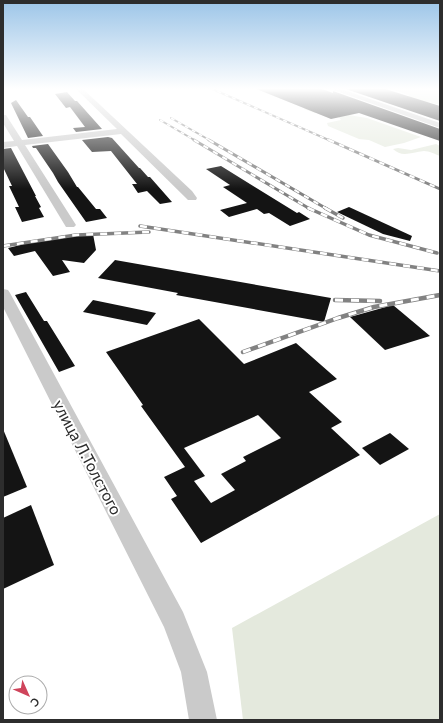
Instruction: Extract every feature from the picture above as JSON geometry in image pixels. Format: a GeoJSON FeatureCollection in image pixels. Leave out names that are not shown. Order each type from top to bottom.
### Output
{"type":"FeatureCollection","features":[{"type":"Feature","properties":{"kind":"street"},"geometry":{"type":"LineString","coordinates":[[7,122],[70,225]]}},
{"type":"Feature","properties":{"kind":"street"},"geometry":{"type":"LineString","coordinates":[[113,122],[192,198]]}},
{"type":"Feature","properties":{"kind":"street"},"geometry":{"type":"LineString","coordinates":[[428,122],[440,126]]}},
{"type":"Feature","properties":{"kind":"street"},"geometry":{"type":"LineString","coordinates":[[3,145],[123,131]]}},
{"type":"Feature","properties":{"kind":"street","name":"улица Л.Толстого"},"geometry":{"type":"LineString","coordinates":[[3,293],[174,622],[194,672],[203,720]]}},
{"type":"Feature","properties":{"kind":"shaded area"},"geometry":{"type":"Polygon","coordinates":[[[378,122],[421,137],[404,143],[385,147],[369,140],[359,139],[328,126],[327,123],[378,122]]]}},
{"type":"Feature","properties":{"kind":"shaded area"},"geometry":{"type":"Polygon","coordinates":[[[436,144],[440,146],[440,156],[424,151],[404,154],[396,152],[393,149],[398,148],[411,150],[436,144]]]}},
{"type":"Feature","properties":{"kind":"shaded area"},"geometry":{"type":"Polygon","coordinates":[[[440,514],[440,720],[243,720],[232,628],[440,514]]]}},
{"type":"Feature","properties":{"kind":"building"},"geometry":{"type":"Polygon","coordinates":[[[20,122],[33,122],[43,136],[28,138],[20,122]]]}},
{"type":"Feature","properties":{"kind":"building"},"geometry":{"type":"Polygon","coordinates":[[[81,122],[96,122],[102,129],[76,132],[73,128],[85,127],[81,122]]]}},
{"type":"Feature","properties":{"kind":"building"},"geometry":{"type":"Polygon","coordinates":[[[384,122],[420,122],[440,129],[440,141],[384,122]]]}},
{"type":"Feature","properties":{"kind":"building"},"geometry":{"type":"Polygon","coordinates":[[[108,137],[112,138],[172,202],[160,204],[147,191],[138,193],[132,184],[137,184],[111,151],[92,152],[82,140],[108,137]]]}},
{"type":"Feature","properties":{"kind":"building"},"geometry":{"type":"Polygon","coordinates":[[[48,144],[77,187],[96,209],[100,209],[107,218],[86,222],[36,148],[33,148],[32,146],[48,144]]]}},
{"type":"Feature","properties":{"kind":"building"},"geometry":{"type":"Polygon","coordinates":[[[11,148],[36,196],[41,207],[39,208],[44,217],[22,222],[15,207],[19,207],[9,186],[12,186],[3,167],[3,149],[11,148]]]}},
{"type":"Feature","properties":{"kind":"building"},"geometry":{"type":"Polygon","coordinates":[[[221,166],[297,213],[299,212],[310,219],[290,226],[269,213],[264,214],[257,209],[229,217],[220,210],[247,203],[223,187],[230,185],[206,169],[221,166]]]}},
{"type":"Feature","properties":{"kind":"building"},"geometry":{"type":"Polygon","coordinates":[[[349,207],[412,236],[410,241],[383,234],[337,212],[349,207]]]}},
{"type":"Feature","properties":{"kind":"building"},"geometry":{"type":"Polygon","coordinates":[[[93,234],[96,250],[84,263],[62,260],[70,272],[53,276],[35,251],[14,256],[8,248],[37,241],[93,234]]]}},
{"type":"Feature","properties":{"kind":"building"},"geometry":{"type":"Polygon","coordinates":[[[115,260],[331,298],[324,322],[176,295],[178,293],[98,278],[115,260]]]}},
{"type":"Feature","properties":{"kind":"building"},"geometry":{"type":"Polygon","coordinates":[[[26,292],[44,321],[47,321],[75,366],[59,372],[15,295],[26,292]]]}},
{"type":"Feature","properties":{"kind":"building"},"geometry":{"type":"Polygon","coordinates":[[[93,300],[156,313],[147,325],[83,312],[93,300]]]}},
{"type":"Feature","properties":{"kind":"building"},"geometry":{"type":"Polygon","coordinates":[[[393,305],[430,336],[385,350],[350,317],[393,305]]]}},
{"type":"Feature","properties":{"kind":"building"},"geometry":{"type":"Polygon","coordinates":[[[199,319],[244,364],[296,343],[337,379],[309,392],[342,422],[331,428],[360,455],[201,543],[171,499],[177,496],[164,477],[185,467],[141,406],[143,405],[106,352],[199,319]],[[258,415],[184,448],[205,476],[194,481],[211,503],[235,490],[221,474],[246,461],[243,457],[281,438],[258,415]]]}},
{"type":"Feature","properties":{"kind":"building"},"geometry":{"type":"Polygon","coordinates":[[[3,429],[27,487],[3,497],[3,429]]]}},
{"type":"Feature","properties":{"kind":"building"},"geometry":{"type":"Polygon","coordinates":[[[390,433],[409,449],[380,465],[362,448],[390,433]]]}},
{"type":"Feature","properties":{"kind":"building"},"geometry":{"type":"Polygon","coordinates":[[[31,505],[54,565],[3,589],[3,518],[31,505]]]}},
{"type":"Feature","properties":{"kind":"railway"},"geometry":{"type":"LineString","coordinates":[[163,122],[196,141]]}},
{"type":"Feature","properties":{"kind":"railway"},"geometry":{"type":"LineString","coordinates":[[178,122],[211,141]]}},
{"type":"Feature","properties":{"kind":"railway"},"geometry":{"type":"LineString","coordinates":[[287,122],[331,141]]}},
{"type":"Feature","properties":{"kind":"railway"},"geometry":{"type":"LineString","coordinates":[[194,140],[309,209]]}},
{"type":"Feature","properties":{"kind":"railway"},"geometry":{"type":"LineString","coordinates":[[209,140],[327,209]]}},
{"type":"Feature","properties":{"kind":"railway"},"geometry":{"type":"LineString","coordinates":[[329,140],[440,189]]}},
{"type":"Feature","properties":{"kind":"railway"},"geometry":{"type":"LineString","coordinates":[[325,208],[343,218]]}},
{"type":"Feature","properties":{"kind":"railway"},"geometry":{"type":"LineString","coordinates":[[309,209],[369,235],[437,253]]}},
{"type":"Feature","properties":{"kind":"railway"},"geometry":{"type":"LineString","coordinates":[[140,226],[440,271]]}},
{"type":"Feature","properties":{"kind":"railway"},"geometry":{"type":"LineString","coordinates":[[3,246],[76,235],[149,232]]}},
{"type":"Feature","properties":{"kind":"railway"},"geometry":{"type":"LineString","coordinates":[[243,352],[338,318],[374,307],[440,295]]}},
{"type":"Feature","properties":{"kind":"railway"},"geometry":{"type":"LineString","coordinates":[[335,300],[380,301]]}}]}
